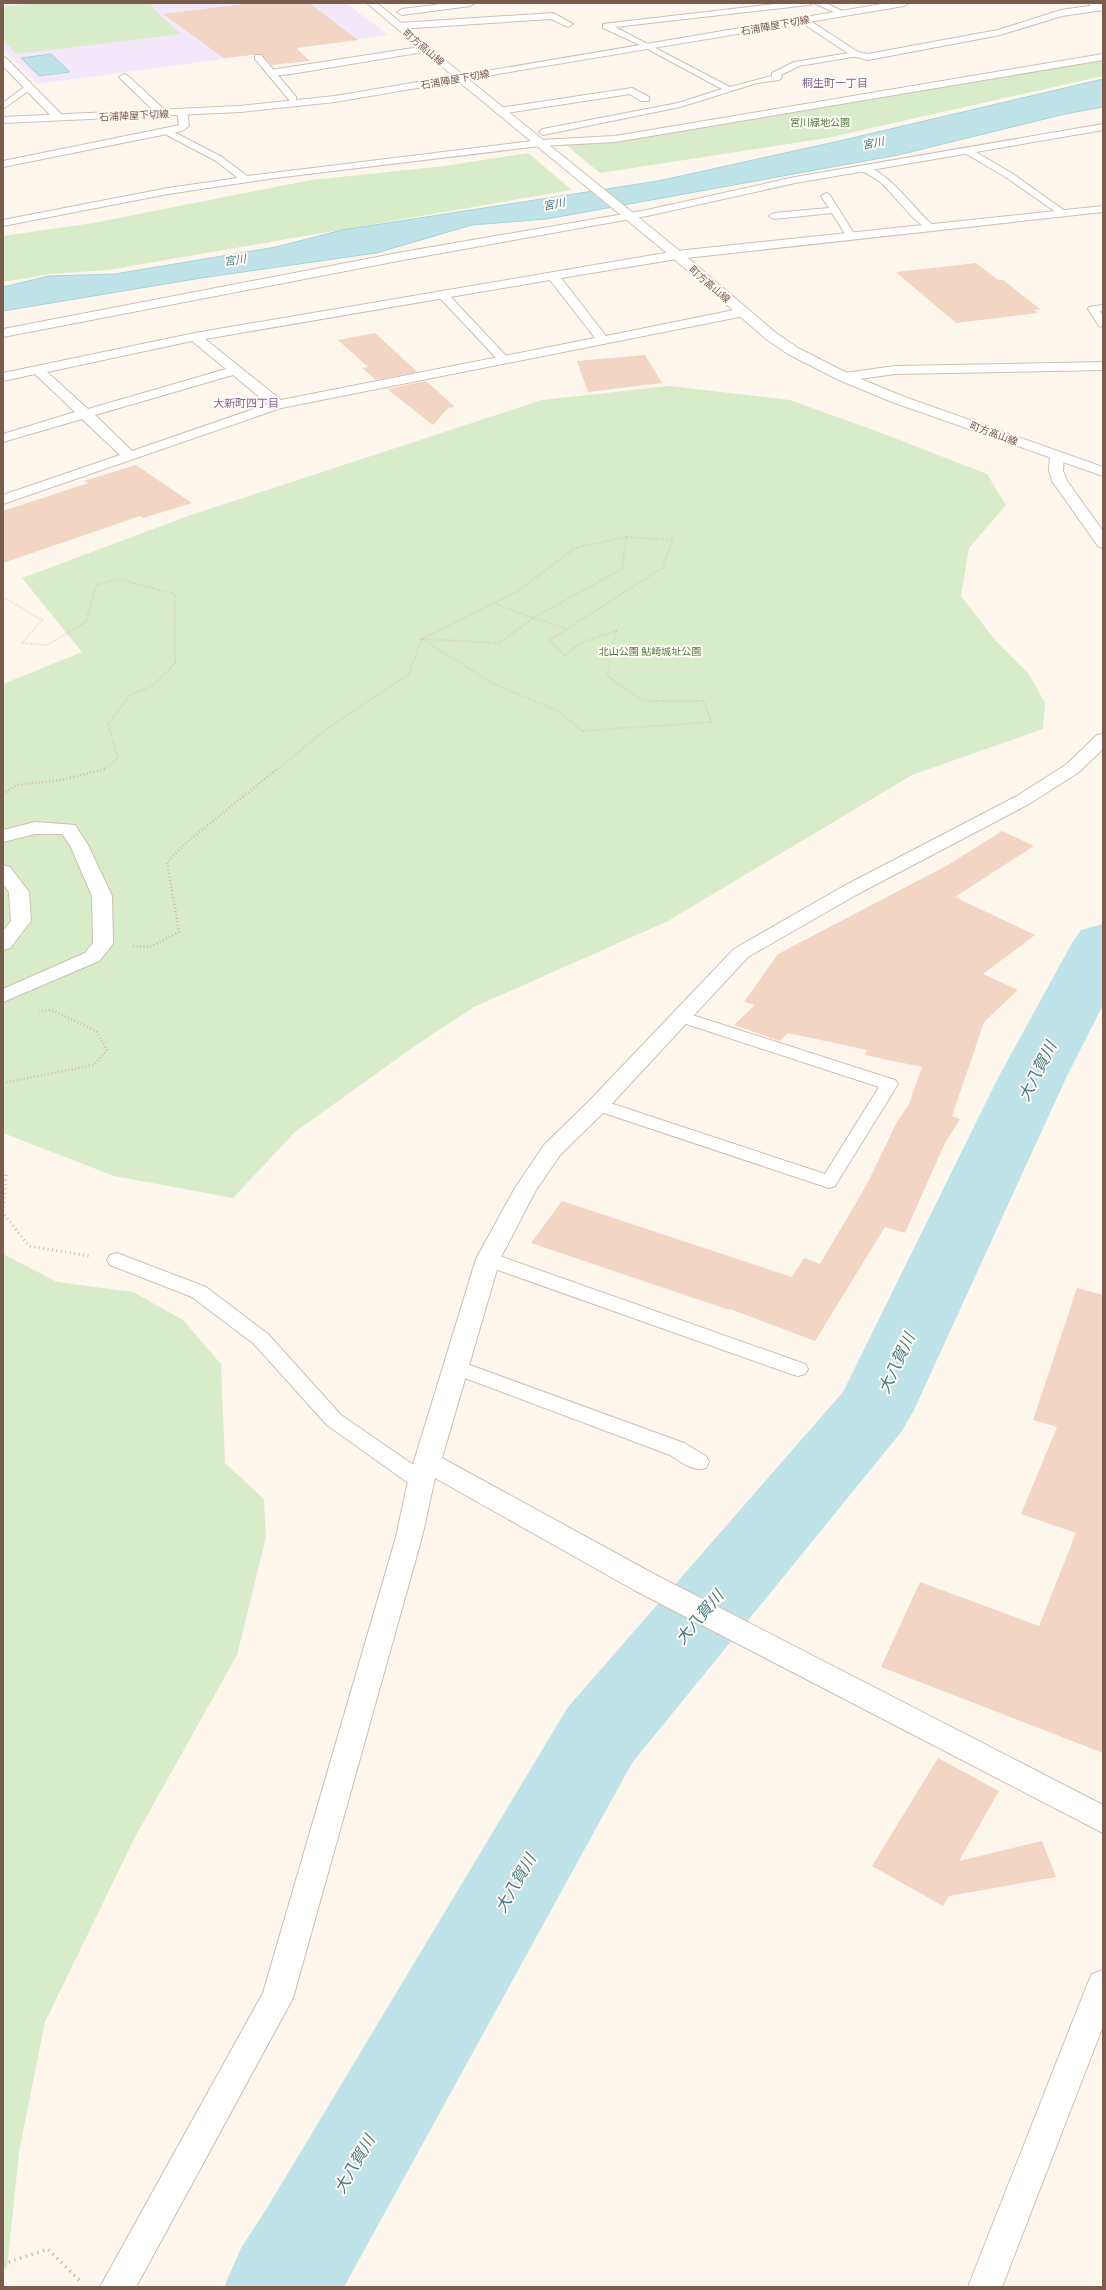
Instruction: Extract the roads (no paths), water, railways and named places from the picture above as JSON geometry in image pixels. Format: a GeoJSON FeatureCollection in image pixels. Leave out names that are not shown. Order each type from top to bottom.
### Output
{"type":"FeatureCollection","features":[{"type":"Feature","properties":{"kind":"street","name":"町方高山線"},"geometry":{"type":"LineString","coordinates":[[372,3],[499,111],[677,255],[771,336],[793,351],[844,377],[897,399],[1103,472]]}},
{"type":"Feature","properties":{"kind":"street"},"geometry":{"type":"LineString","coordinates":[[385,14],[470,3]]}},
{"type":"Feature","properties":{"kind":"street","name":"石浦陣屋下切線"},"geometry":{"type":"LineString","coordinates":[[3,120],[240,109],[335,99],[904,3]]}},
{"type":"Feature","properties":{"kind":"street"},"geometry":{"type":"LineString","coordinates":[[807,20],[856,54],[868,57],[974,38],[1061,12],[1097,6]]}},
{"type":"Feature","properties":{"kind":"street"},"geometry":{"type":"LineString","coordinates":[[399,26],[553,16],[568,24]]}},
{"type":"Feature","properties":{"kind":"street"},"geometry":{"type":"LineString","coordinates":[[271,73],[310,69],[386,54],[426,49]]}},
{"type":"Feature","properties":{"kind":"street"},"geometry":{"type":"LineString","coordinates":[[543,146],[615,139],[1103,57]]}},
{"type":"Feature","properties":{"kind":"street"},"geometry":{"type":"LineString","coordinates":[[4,62],[59,118]]}},
{"type":"Feature","properties":{"kind":"street"},"geometry":{"type":"LineString","coordinates":[[124,77],[162,113]]}},
{"type":"Feature","properties":{"kind":"street"},"geometry":{"type":"LineString","coordinates":[[499,111],[632,91],[645,98]]}},
{"type":"Feature","properties":{"kind":"street"},"geometry":{"type":"LineString","coordinates":[[3,164],[168,132],[184,126],[182,112]]}},
{"type":"Feature","properties":{"kind":"street"},"geometry":{"type":"LineString","coordinates":[[3,333],[788,182],[1103,127]]}},
{"type":"Feature","properties":{"kind":"street"},"geometry":{"type":"LineString","coordinates":[[3,377],[195,337],[677,255],[1103,209]]}},
{"type":"Feature","properties":{"kind":"street"},"geometry":{"type":"LineString","coordinates":[[553,276],[603,340]]}},
{"type":"Feature","properties":{"kind":"street"},"geometry":{"type":"LineString","coordinates":[[3,500],[278,405],[744,312]]}},
{"type":"Feature","properties":{"kind":"street"},"geometry":{"type":"LineString","coordinates":[[195,337],[278,405]]}},
{"type":"Feature","properties":{"kind":"street"},"geometry":{"type":"LineString","coordinates":[[844,377],[895,370],[1103,366]]}},
{"type":"Feature","properties":{"kind":"street"},"geometry":{"type":"LineString","coordinates":[[38,370],[130,456]]}},
{"type":"Feature","properties":{"kind":"street"},"geometry":{"type":"LineString","coordinates":[[3,438],[235,370]]}},
{"type":"Feature","properties":{"kind":"street"},"geometry":{"type":"LineString","coordinates":[[1057,456],[1057,475],[1062,486],[1087,518],[1103,543]]}},
{"type":"Feature","properties":{"kind":"street"},"geometry":{"type":"LineString","coordinates":[[117,2287],[277,1998],[409,1537],[424,1472],[488,1259],[526,1188],[552,1150],[598,1105],[680,1016],[741,953],[849,891],[1023,800],[1072,768],[1103,739]]}},
{"type":"Feature","properties":{"kind":"street"},"geometry":{"type":"LineString","coordinates":[[3,836],[23,830],[48,826],[68,830],[80,845],[102,896],[103,944],[92,957],[3,996]]}},
{"type":"Feature","properties":{"kind":"street"},"geometry":{"type":"LineString","coordinates":[[3,871],[19,892],[20,921],[3,944]]}},
{"type":"Feature","properties":{"kind":"street"},"geometry":{"type":"LineString","coordinates":[[424,1472],[644,1582],[1103,1820]]}},
{"type":"Feature","properties":{"kind":"street"},"geometry":{"type":"LineString","coordinates":[[985,2287],[1103,1985]]}},
{"type":"Feature","properties":{"kind":"lane"},"geometry":{"type":"LineString","coordinates":[[730,90],[606,26],[713,15],[771,4],[787,5],[809,3]]}},
{"type":"Feature","properties":{"kind":"lane"},"geometry":{"type":"LineString","coordinates":[[818,3],[843,13]]}},
{"type":"Feature","properties":{"kind":"lane"},"geometry":{"type":"LineString","coordinates":[[787,5],[807,20]]}},
{"type":"Feature","properties":{"kind":"lane"},"geometry":{"type":"LineString","coordinates":[[543,132],[680,105],[756,81],[778,78],[775,75],[797,64],[856,54]]}},
{"type":"Feature","properties":{"kind":"lane"},"geometry":{"type":"LineString","coordinates":[[258,57],[294,99]]}},
{"type":"Feature","properties":{"kind":"lane"},"geometry":{"type":"LineString","coordinates":[[3,107],[30,88]]}},
{"type":"Feature","properties":{"kind":"lane"},"geometry":{"type":"LineString","coordinates":[[168,132],[219,160],[246,180]]}},
{"type":"Feature","properties":{"kind":"lane"},"geometry":{"type":"LineString","coordinates":[[3,223],[168,191],[246,180],[543,146]]}},
{"type":"Feature","properties":{"kind":"lane"},"geometry":{"type":"LineString","coordinates":[[966,150],[1002,170],[1063,213]]}},
{"type":"Feature","properties":{"kind":"lane"},"geometry":{"type":"LineString","coordinates":[[864,169],[873,172],[886,183],[930,227]]}},
{"type":"Feature","properties":{"kind":"lane"},"geometry":{"type":"LineString","coordinates":[[826,196],[850,236]]}},
{"type":"Feature","properties":{"kind":"lane"},"geometry":{"type":"LineString","coordinates":[[774,216],[835,210]]}},
{"type":"Feature","properties":{"kind":"lane"},"geometry":{"type":"LineString","coordinates":[[442,294],[504,360]]}},
{"type":"Feature","properties":{"kind":"lane"},"geometry":{"type":"LineString","coordinates":[[1103,308],[1093,309],[1103,324]]}},
{"type":"Feature","properties":{"kind":"lane"},"geometry":{"type":"LineString","coordinates":[[598,1105],[829,1182],[889,1084],[680,1016]]}},
{"type":"Feature","properties":{"kind":"lane"},"geometry":{"type":"LineString","coordinates":[[488,1259],[798,1369]]}},
{"type":"Feature","properties":{"kind":"lane"},"geometry":{"type":"LineString","coordinates":[[116,1260],[199,1292],[261,1339],[334,1420],[424,1472]]}},
{"type":"Feature","properties":{"kind":"lane"},"geometry":{"type":"LineString","coordinates":[[456,1367],[670,1447],[699,1462]]}},
{"type":"Feature","properties":{"kind":"water"},"geometry":{"type":"Polygon","coordinates":[[[51,54],[70,72],[39,76],[21,58],[51,54]]]}},
{"type":"Feature","properties":{"kind":"water","name":"宮川"},"geometry":{"type":"Polygon","coordinates":[[[1103,79],[1103,107],[1065,114],[898,155],[547,219],[472,225],[376,253],[201,278],[3,311],[3,287],[49,276],[115,274],[276,247],[342,230],[658,181],[835,142],[1103,79]]]}},
{"type":"Feature","properties":{"kind":"waterway","name":"大八賀川"},"geometry":{"type":"LineString","coordinates":[[280,2287],[306,2247],[600,1735],[874,1410],[1032,1078],[1103,943]]}},
{"type":"Feature","properties":{"kind":"district","name":"桐生町一丁目"},"geometry":{"type":"Point","coordinates":[835,83]}},
{"type":"Feature","properties":{"kind":"district","name":"大新町四丁目"},"geometry":{"type":"Point","coordinates":[246,403]}},
{"type":"Feature","properties":{"kind":"park label","name":"宮川緑地公園"},"geometry":{"type":"Point","coordinates":[820,122]}},
{"type":"Feature","properties":{"kind":"park label","name":"北山公園 鮎崎城址公園"},"geometry":{"type":"Point","coordinates":[650,651]}}]}
